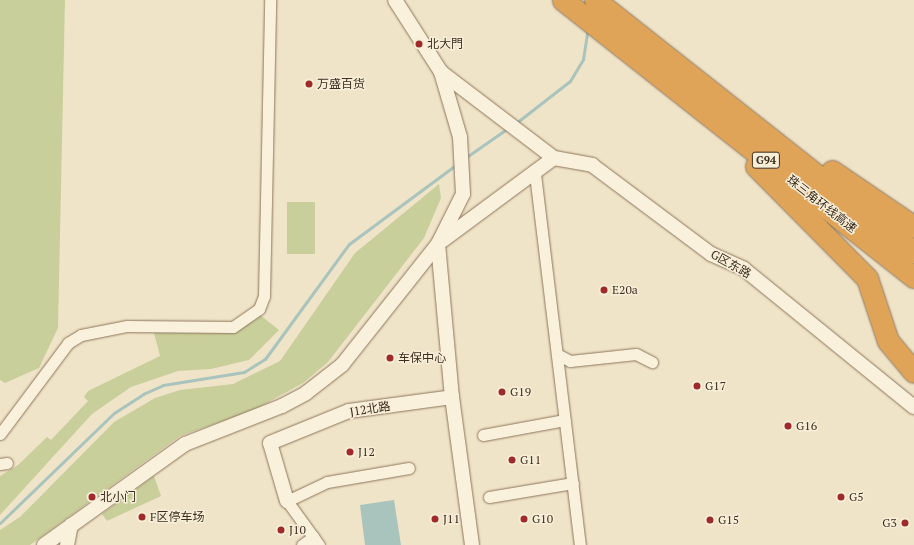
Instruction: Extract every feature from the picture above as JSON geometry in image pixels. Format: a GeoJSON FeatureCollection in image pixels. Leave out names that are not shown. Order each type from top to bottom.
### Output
{"type":"FeatureCollection","features":[{"type":"Feature","properties":{"kind":"highway","name":"珠三角环线高速"},"geometry":{"type":"LineString","coordinates":[[595,0],[623,22],[692,89],[914,277]]}},
{"type":"Feature","properties":{"kind":"highway","name":"珠三角环线高速"},"geometry":{"type":"LineString","coordinates":[[569,4],[618,43],[692,89],[914,252]]}},
{"type":"Feature","properties":{"kind":"highway"},"geometry":{"type":"LineString","coordinates":[[692,89],[914,227]]}},
{"type":"Feature","properties":{"kind":"highway"},"geometry":{"type":"LineString","coordinates":[[692,89],[867,278],[884,334],[914,372]]}},
{"type":"Feature","properties":{"kind":"street"},"geometry":{"type":"LineString","coordinates":[[0,434],[68,343],[81,335],[126,326],[233,326],[260,309],[264,296],[270,0]]}},
{"type":"Feature","properties":{"kind":"street"},"geometry":{"type":"LineString","coordinates":[[44,545],[185,444],[282,406],[306,393],[342,365],[438,244],[457,211],[464,177],[460,136],[441,72],[395,0]]}},
{"type":"Feature","properties":{"kind":"street"},"geometry":{"type":"LineString","coordinates":[[438,244],[535,174],[554,158],[441,72]]}},
{"type":"Feature","properties":{"kind":"street","name":"G区东路"},"geometry":{"type":"LineString","coordinates":[[554,158],[592,165],[711,254],[744,269],[914,408]]}},
{"type":"Feature","properties":{"kind":"street"},"geometry":{"type":"LineString","coordinates":[[535,174],[580,545]]}},
{"type":"Feature","properties":{"kind":"street"},"geometry":{"type":"LineString","coordinates":[[438,244],[452,397],[472,545]]}},
{"type":"Feature","properties":{"kind":"street"},"geometry":{"type":"LineString","coordinates":[[557,354],[570,362],[636,354],[652,362]]}},
{"type":"Feature","properties":{"kind":"street","name":"J12北路"},"geometry":{"type":"LineString","coordinates":[[287,501],[270,443],[349,411],[452,397]]}},
{"type":"Feature","properties":{"kind":"street"},"geometry":{"type":"LineString","coordinates":[[483,435],[565,420]]}},
{"type":"Feature","properties":{"kind":"street"},"geometry":{"type":"LineString","coordinates":[[302,545],[316,541],[287,501],[326,482],[408,468]]}},
{"type":"Feature","properties":{"kind":"street"},"geometry":{"type":"LineString","coordinates":[[489,497],[573,483]]}},
{"type":"Feature","properties":{"kind":"street"},"geometry":{"type":"LineString","coordinates":[[67,545],[71,525]]}},
{"type":"Feature","properties":{"kind":"green space"},"geometry":{"type":"Polygon","coordinates":[[[0,0],[65,0],[58,328],[39,368],[5,383],[0,380],[0,0]]]}},
{"type":"Feature","properties":{"kind":"green space"},"geometry":{"type":"Polygon","coordinates":[[[439,184],[441,198],[424,238],[328,362],[303,383],[254,410],[180,436],[30,545],[0,545],[0,530],[20,517],[114,422],[155,398],[180,390],[233,384],[280,361],[355,253],[439,184]]]}},
{"type":"Feature","properties":{"kind":"green space"},"geometry":{"type":"Polygon","coordinates":[[[287,202],[315,202],[315,254],[287,254],[287,202]]]}},
{"type":"Feature","properties":{"kind":"green space"},"geometry":{"type":"Polygon","coordinates":[[[260,315],[279,330],[249,360],[211,369],[178,371],[131,387],[92,414],[0,515],[0,476],[18,465],[47,437],[51,440],[88,401],[84,397],[88,391],[160,356],[154,333],[237,332],[260,315]]]}},
{"type":"Feature","properties":{"kind":"green space"},"geometry":{"type":"Polygon","coordinates":[[[154,476],[161,496],[107,521],[102,514],[154,476]]]}},
{"type":"Feature","properties":{"kind":"water"},"geometry":{"type":"Polygon","coordinates":[[[394,500],[401,545],[365,545],[360,505],[394,500]]]}},
{"type":"Feature","properties":{"kind":"waterway"},"geometry":{"type":"LineString","coordinates":[[516,123],[570,81],[583,59],[588,29]]}},
{"type":"Feature","properties":{"kind":"waterway"},"geometry":{"type":"LineString","coordinates":[[465,158],[508,128]]}},
{"type":"Feature","properties":{"kind":"waterway"},"geometry":{"type":"LineString","coordinates":[[0,523],[114,413],[143,394],[163,385],[244,372],[265,359],[349,244],[457,164]]}},
{"type":"Feature","properties":{"kind":"place","name":"北大門"},"geometry":{"type":"Point","coordinates":[419,44]}},
{"type":"Feature","properties":{"kind":"place","name":"万盛百货"},"geometry":{"type":"Point","coordinates":[309,84]}},
{"type":"Feature","properties":{"kind":"place","name":"E20a"},"geometry":{"type":"Point","coordinates":[604,290]}},
{"type":"Feature","properties":{"kind":"place","name":"车保中心"},"geometry":{"type":"Point","coordinates":[390,358]}},
{"type":"Feature","properties":{"kind":"place","name":"G17"},"geometry":{"type":"Point","coordinates":[697,386]}},
{"type":"Feature","properties":{"kind":"place","name":"G19"},"geometry":{"type":"Point","coordinates":[502,392]}},
{"type":"Feature","properties":{"kind":"place","name":"G16"},"geometry":{"type":"Point","coordinates":[788,426]}},
{"type":"Feature","properties":{"kind":"place","name":"J12"},"geometry":{"type":"Point","coordinates":[350,452]}},
{"type":"Feature","properties":{"kind":"place","name":"G11"},"geometry":{"type":"Point","coordinates":[512,460]}},
{"type":"Feature","properties":{"kind":"place","name":"北小门"},"geometry":{"type":"Point","coordinates":[92,497]}},
{"type":"Feature","properties":{"kind":"place","name":"G5"},"geometry":{"type":"Point","coordinates":[841,497]}},
{"type":"Feature","properties":{"kind":"place","name":"F区停车场"},"geometry":{"type":"Point","coordinates":[142,517]}},
{"type":"Feature","properties":{"kind":"place","name":"J11"},"geometry":{"type":"Point","coordinates":[435,519]}},
{"type":"Feature","properties":{"kind":"place","name":"G10"},"geometry":{"type":"Point","coordinates":[524,519]}},
{"type":"Feature","properties":{"kind":"place","name":"G15"},"geometry":{"type":"Point","coordinates":[710,520]}},
{"type":"Feature","properties":{"kind":"place","name":"G3"},"geometry":{"type":"Point","coordinates":[905,523]}},
{"type":"Feature","properties":{"kind":"place","name":"J10"},"geometry":{"type":"Point","coordinates":[281,530]}}]}
